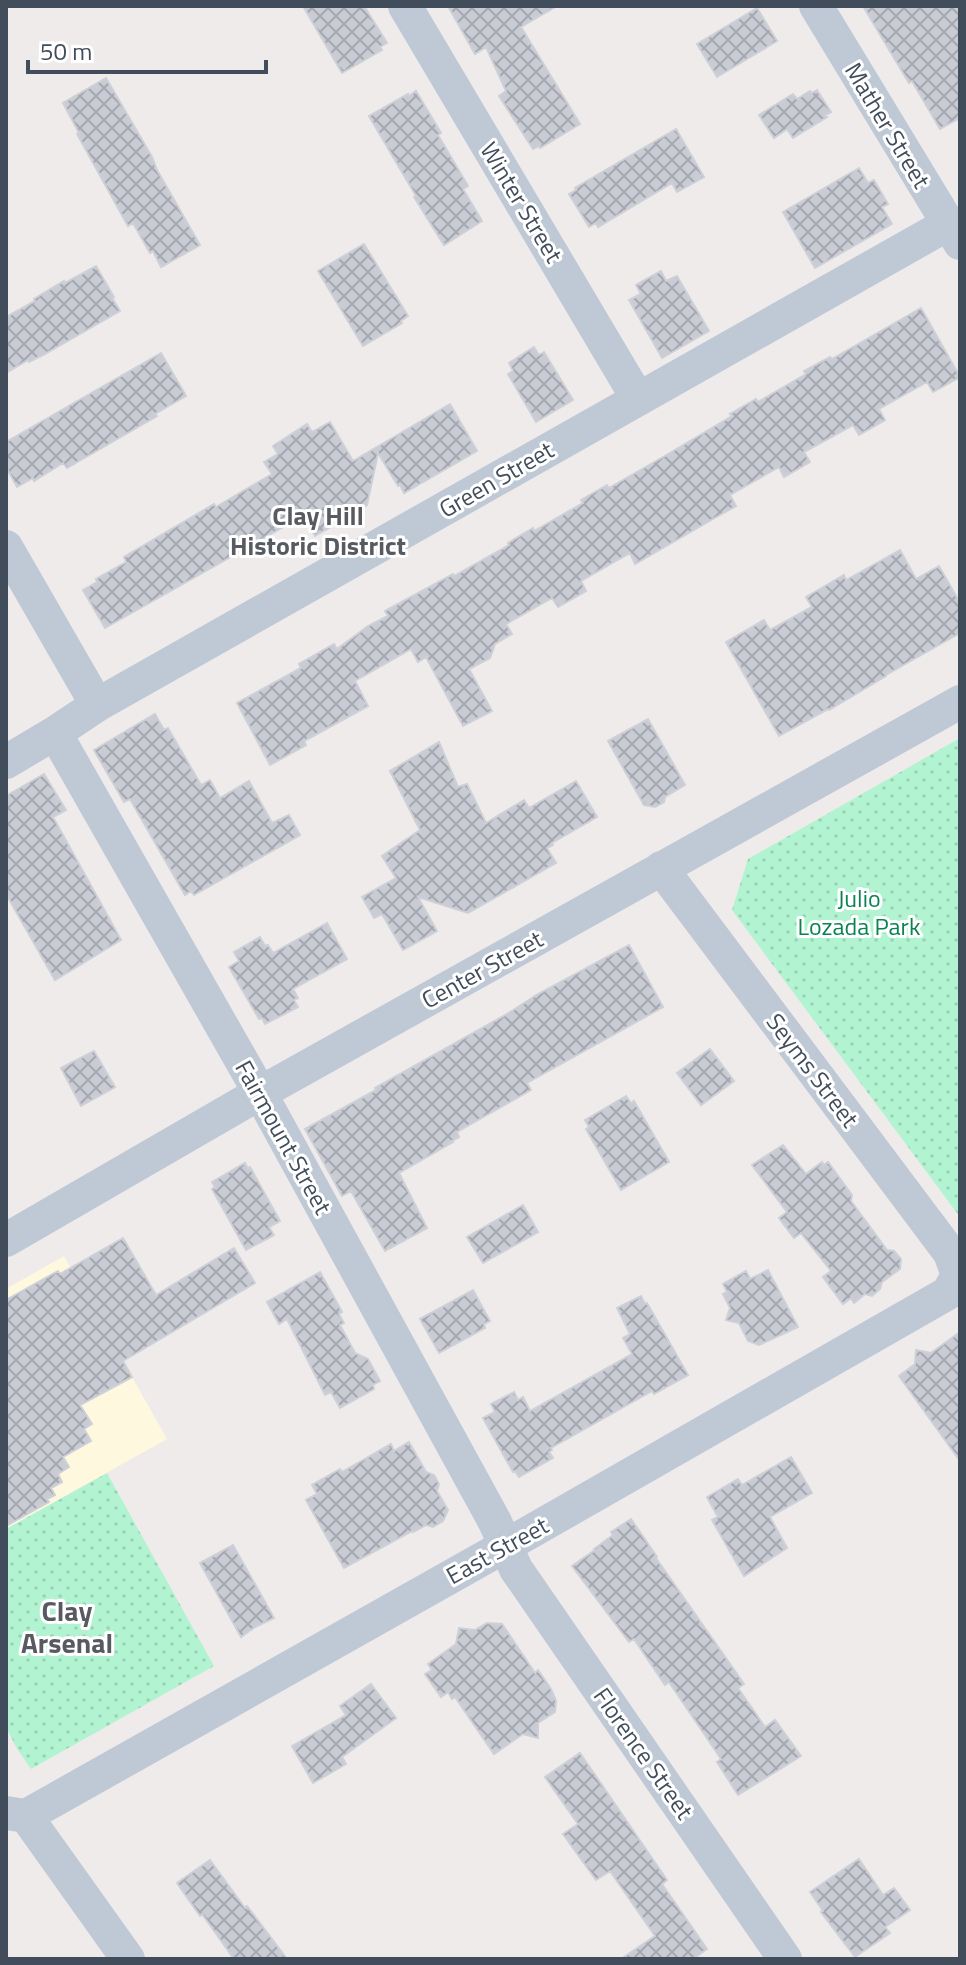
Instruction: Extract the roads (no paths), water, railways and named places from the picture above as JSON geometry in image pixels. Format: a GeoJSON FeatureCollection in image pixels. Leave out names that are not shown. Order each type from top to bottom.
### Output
{"type":"FeatureCollection","features":[{"type":"Feature","properties":{"kind":"street","name":"Winter Street"},"geometry":{"type":"LineString","coordinates":[[405,6],[638,399]]}},
{"type":"Feature","properties":{"kind":"street","name":"Mather Street"},"geometry":{"type":"LineString","coordinates":[[816,6],[954,234]]}},
{"type":"Feature","properties":{"kind":"street","name":"Green Street"},"geometry":{"type":"LineString","coordinates":[[6,762],[97,705],[638,399],[954,234]]}},
{"type":"Feature","properties":{"kind":"street"},"geometry":{"type":"LineString","coordinates":[[6,547],[97,705]]}},
{"type":"Feature","properties":{"kind":"street","name":"Center Street"},"geometry":{"type":"LineString","coordinates":[[6,1240],[260,1093],[960,702]]}},
{"type":"Feature","properties":{"kind":"street","name":"Fairmount Street"},"geometry":{"type":"LineString","coordinates":[[55,733],[260,1093],[506,1545]]}},
{"type":"Feature","properties":{"kind":"street","name":"Seyms Street"},"geometry":{"type":"LineString","coordinates":[[661,868],[950,1253],[958,1275]]}},
{"type":"Feature","properties":{"kind":"street","name":"East Street"},"geometry":{"type":"LineString","coordinates":[[16,1814],[506,1545],[948,1293],[958,1275]]}},
{"type":"Feature","properties":{"kind":"street","name":"Florence Street"},"geometry":{"type":"LineString","coordinates":[[506,1545],[516,1569],[785,1959]]}},
{"type":"Feature","properties":{"kind":"street"},"geometry":{"type":"LineString","coordinates":[[16,1814],[128,1959]]}},
{"type":"Feature","properties":{"kind":"district","name":"Clay Hill Historic District"},"geometry":{"type":"Point","coordinates":[318,530]}},
{"type":"Feature","properties":{"kind":"district","name":"Clay Arsenal"},"geometry":{"type":"Point","coordinates":[67,1626]}},
{"type":"Feature","properties":{"kind":"park label","name":"Julio Lozada Park"},"geometry":{"type":"Point","coordinates":[859,912]}}]}
